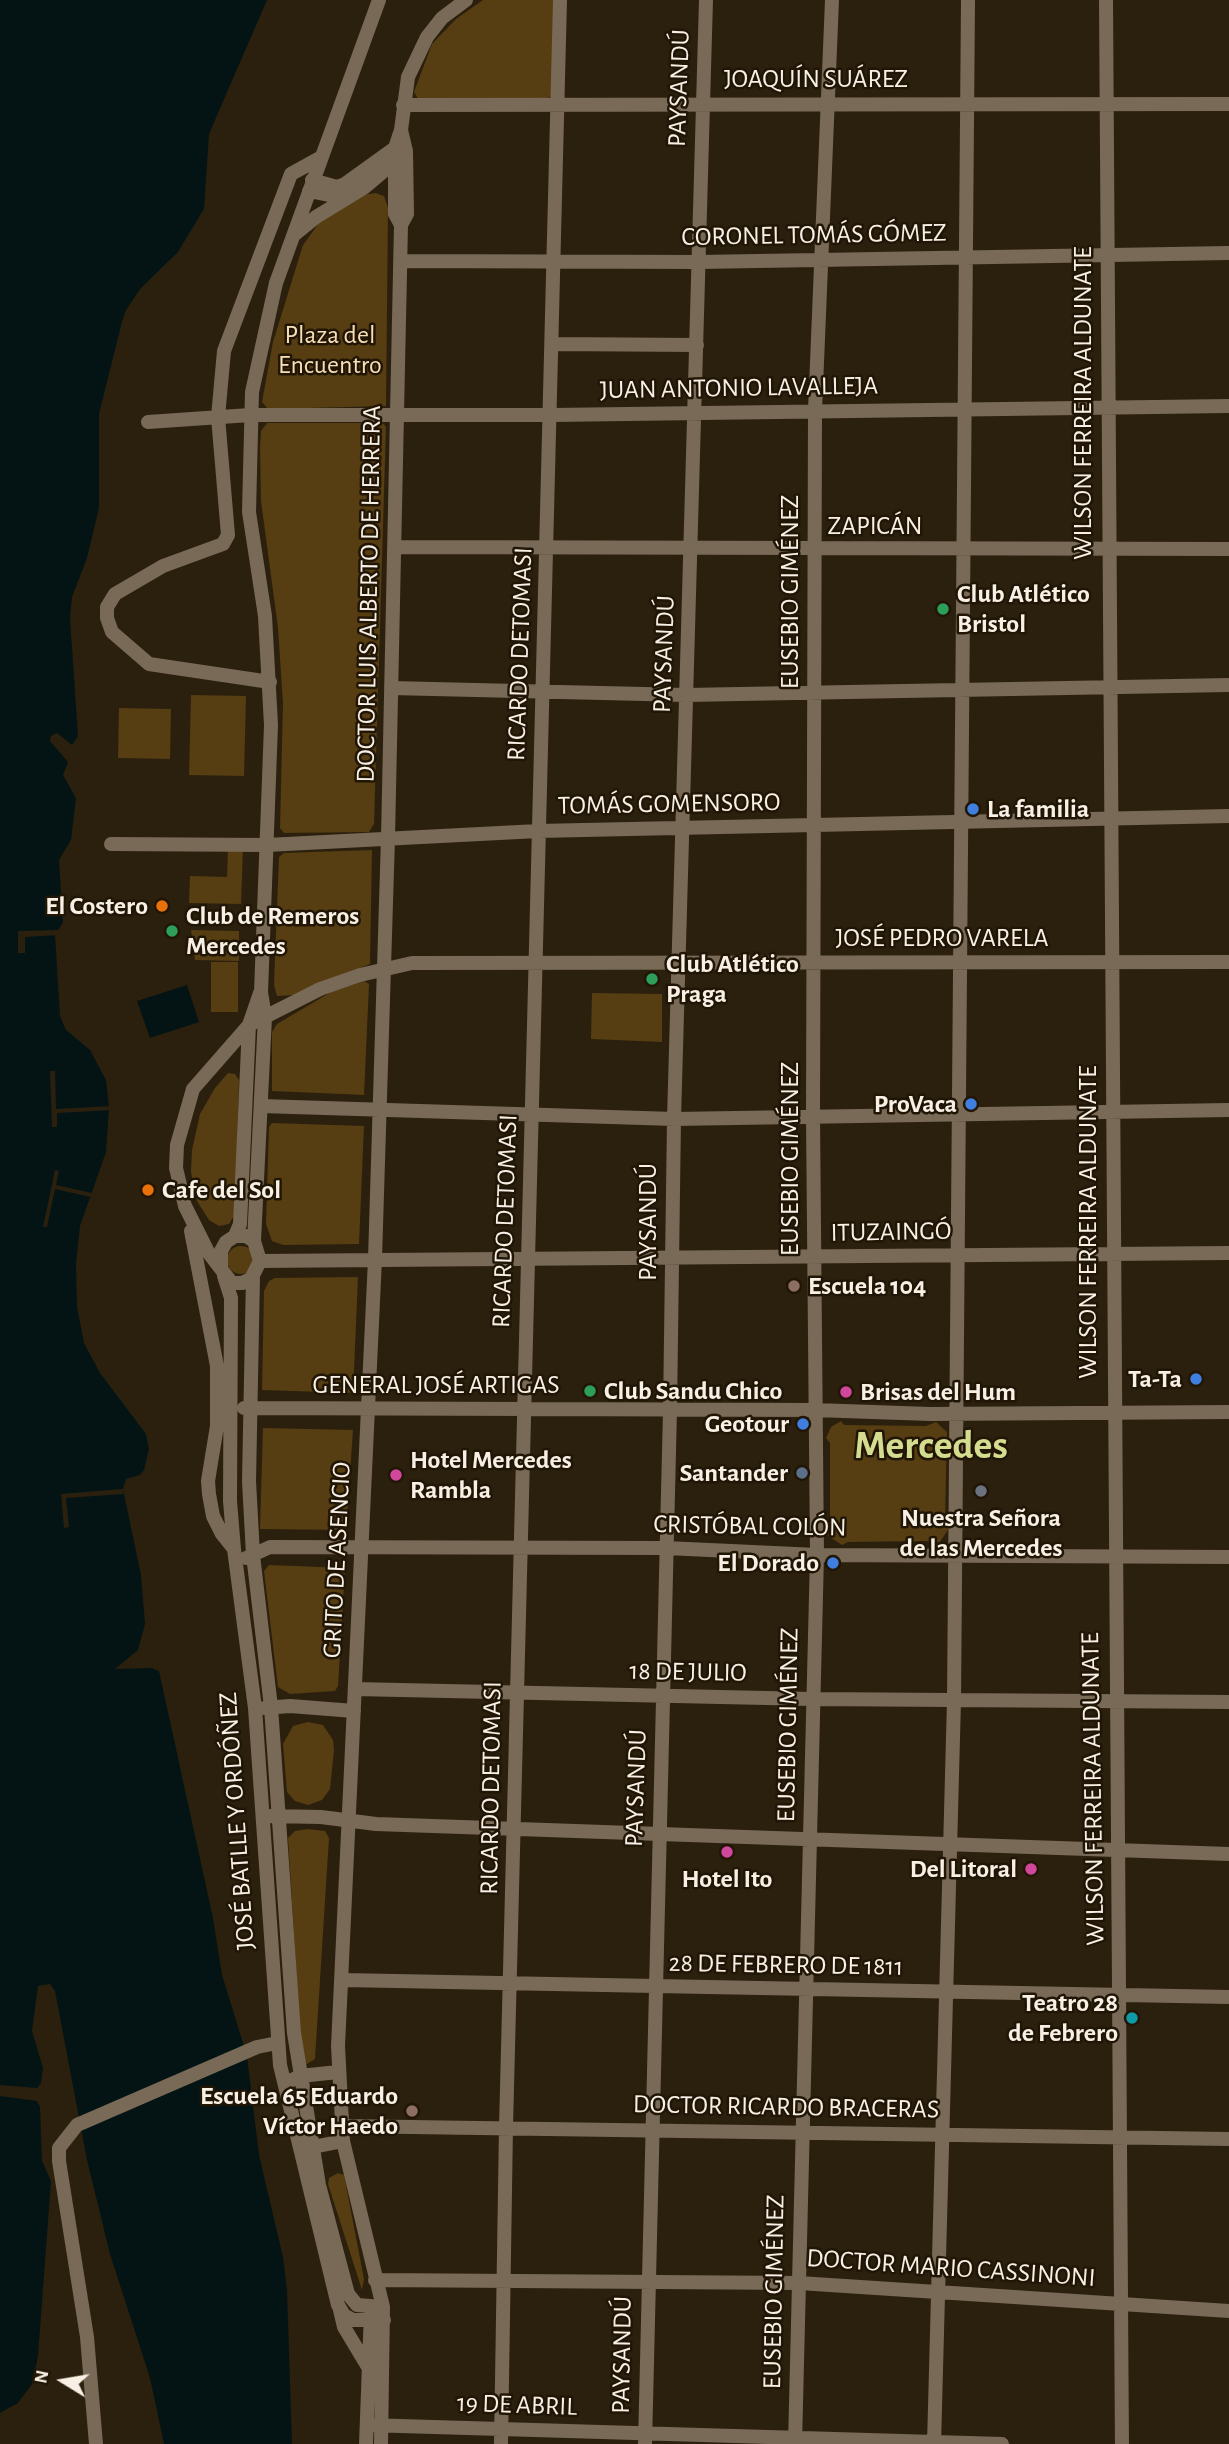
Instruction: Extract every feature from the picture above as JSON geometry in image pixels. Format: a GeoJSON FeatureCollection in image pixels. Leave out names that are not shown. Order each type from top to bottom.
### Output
{"type":"FeatureCollection","features":[{"type":"Feature","properties":{"kind":"street"},"geometry":{"type":"LineString","coordinates":[[377,2314],[357,2305],[348,2294],[307,2148],[271,1707],[253,1555],[250,1408],[253,1276],[260,1261],[254,1241],[265,1017],[261,992],[270,682],[265,616],[250,512],[250,415],[266,322],[320,158],[379,0]]}},
{"type":"Feature","properties":{"kind":"street","name":"DOCTOR LUIS ALBERTO DE HERRERA"},"geometry":{"type":"LineString","coordinates":[[401,225],[395,214],[395,200],[403,104],[408,77],[419,49],[442,18],[466,0]]}},
{"type":"Feature","properties":{"kind":"street","name":"RICARDO DETOMASI"},"geometry":{"type":"LineString","coordinates":[[501,2437],[520,1548],[538,831],[552,415],[560,0]]}},
{"type":"Feature","properties":{"kind":"street","name":"PAYSANDÚ"},"geometry":{"type":"LineString","coordinates":[[645,2439],[670,1410],[674,1119],[706,0]]}},
{"type":"Feature","properties":{"kind":"street","name":"EUSEBIO GIMÉNEZ"},"geometry":{"type":"LineString","coordinates":[[795,2440],[817,1555],[813,1117],[815,411],[832,0]]}},
{"type":"Feature","properties":{"kind":"street"},"geometry":{"type":"LineString","coordinates":[[934,2442],[954,1701],[960,1255],[961,691],[968,0]]}},
{"type":"Feature","properties":{"kind":"street","name":"WILSON FERREIRA ALDUNATE"},"geometry":{"type":"LineString","coordinates":[[1106,0],[1114,1556],[1119,1852],[1122,2444]]}},
{"type":"Feature","properties":{"kind":"street","name":"JOAQUÍN SUÁREZ"},"geometry":{"type":"LineString","coordinates":[[403,104],[1229,104]]}},
{"type":"Feature","properties":{"kind":"street"},"geometry":{"type":"LineString","coordinates":[[311,185],[337,187],[398,154]]}},
{"type":"Feature","properties":{"kind":"street"},"geometry":{"type":"LineString","coordinates":[[293,236],[344,198],[365,187],[398,154]]}},
{"type":"Feature","properties":{"kind":"street","name":"DOCTOR LUIS ALBERTO DE HERRERA"},"geometry":{"type":"LineString","coordinates":[[388,838],[401,225],[407,214],[398,154]]}},
{"type":"Feature","properties":{"kind":"street"},"geometry":{"type":"LineString","coordinates":[[270,682],[149,664],[112,632],[107,618],[107,607],[115,594],[133,583],[183,557],[223,544],[228,535],[218,417],[224,351],[291,174],[320,158]]}},
{"type":"Feature","properties":{"kind":"street"},"geometry":{"type":"LineString","coordinates":[[311,185],[344,198]]}},
{"type":"Feature","properties":{"kind":"street"},"geometry":{"type":"LineString","coordinates":[[365,187],[379,188],[395,200]]}},
{"type":"Feature","properties":{"kind":"street","name":"CORONEL TOMÁS GÓMEZ"},"geometry":{"type":"LineString","coordinates":[[400,261],[699,262],[1229,253]]}},
{"type":"Feature","properties":{"kind":"street"},"geometry":{"type":"LineString","coordinates":[[553,344],[697,345]]}},
{"type":"Feature","properties":{"kind":"street","name":"JUAN ANTONIO LAVALLEJA"},"geometry":{"type":"LineString","coordinates":[[148,422],[250,415],[693,414],[1229,407]]}},
{"type":"Feature","properties":{"kind":"street","name":"ZAPICÁN"},"geometry":{"type":"LineString","coordinates":[[395,547],[1229,550]]}},
{"type":"Feature","properties":{"kind":"street"},"geometry":{"type":"LineString","coordinates":[[391,688],[686,695],[1229,685]]}},
{"type":"Feature","properties":{"kind":"street","name":"TOMÁS GOMENSORO"},"geometry":{"type":"LineString","coordinates":[[111,844],[267,845],[538,831],[1229,816]]}},
{"type":"Feature","properties":{"kind":"street","name":"GRITO DE ASENCIO"},"geometry":{"type":"LineString","coordinates":[[366,2444],[374,2425],[377,2314],[375,2280],[343,2133],[338,2072],[369,1409],[388,838]]}},
{"type":"Feature","properties":{"kind":"street","name":"JOSÉ PEDRO VARELA"},"geometry":{"type":"LineString","coordinates":[[249,1025],[328,985],[406,963],[1229,961]]}},
{"type":"Feature","properties":{"kind":"street"},"geometry":{"type":"LineString","coordinates":[[235,1236],[240,1224],[249,1025],[261,992]]}},
{"type":"Feature","properties":{"kind":"street"},"geometry":{"type":"LineString","coordinates":[[249,1025],[193,1089],[177,1145],[176,1168],[217,1366],[217,1426],[208,1481],[209,1494],[217,1525],[244,1558],[270,1547]]}},
{"type":"Feature","properties":{"kind":"street"},"geometry":{"type":"LineString","coordinates":[[261,1106],[674,1119],[1229,1110]]}},
{"type":"Feature","properties":{"kind":"street"},"geometry":{"type":"LineString","coordinates":[[185,1206],[208,1252],[232,1283],[242,1283],[253,1276]]}},
{"type":"Feature","properties":{"kind":"street"},"geometry":{"type":"LineString","coordinates":[[223,1273],[221,1251],[226,1242],[235,1236],[246,1236],[254,1241]]}},
{"type":"Feature","properties":{"kind":"street","name":"ITUZAINGÓ"},"geometry":{"type":"LineString","coordinates":[[260,1261],[1229,1253]]}},
{"type":"Feature","properties":{"kind":"street","name":"JOSÉ BATLLE Y ORDÓÑEZ"},"geometry":{"type":"LineString","coordinates":[[223,1273],[230,1298],[234,1547],[256,1709],[277,2043],[285,2085],[307,2148],[338,2305],[344,2326],[368,2367]]}},
{"type":"Feature","properties":{"kind":"street","name":"GENERAL JOSÉ ARTIGAS"},"geometry":{"type":"LineString","coordinates":[[230,1408],[815,1410],[839,1413],[930,1414],[1229,1412]]}},
{"type":"Feature","properties":{"kind":"street"},"geometry":{"type":"LineString","coordinates":[[818,1436],[825,1422],[839,1413]]}},
{"type":"Feature","properties":{"kind":"street"},"geometry":{"type":"LineString","coordinates":[[930,1414],[945,1419],[957,1434]]}},
{"type":"Feature","properties":{"kind":"street"},"geometry":{"type":"LineString","coordinates":[[816,1530],[822,1539],[846,1553]]}},
{"type":"Feature","properties":{"kind":"street"},"geometry":{"type":"LineString","coordinates":[[933,1554],[955,1531]]}},
{"type":"Feature","properties":{"kind":"street"},"geometry":{"type":"LineString","coordinates":[[234,1547],[242,1532],[270,1547]]}},
{"type":"Feature","properties":{"kind":"street","name":"CRISTÓBAL COLÓN"},"geometry":{"type":"LineString","coordinates":[[270,1547],[666,1548],[817,1555],[846,1553],[1229,1557]]}},
{"type":"Feature","properties":{"kind":"street","name":"18 DE JULIO"},"geometry":{"type":"LineString","coordinates":[[355,1689],[812,1699],[1229,1702]]}},
{"type":"Feature","properties":{"kind":"street"},"geometry":{"type":"LineString","coordinates":[[256,1709],[271,1707],[354,1711]]}},
{"type":"Feature","properties":{"kind":"street"},"geometry":{"type":"LineString","coordinates":[[262,1816],[659,1835],[1229,1854]]}},
{"type":"Feature","properties":{"kind":"street","name":"28 DE FEBRERO DE 1811"},"geometry":{"type":"LineString","coordinates":[[343,1980],[1229,1997]]}},
{"type":"Feature","properties":{"kind":"street"},"geometry":{"type":"LineString","coordinates":[[96,2444],[87,2337],[59,2161],[62,2142],[77,2125],[257,2047],[277,2043]]}},
{"type":"Feature","properties":{"kind":"street"},"geometry":{"type":"LineString","coordinates":[[285,2085],[300,2076],[338,2072]]}},
{"type":"Feature","properties":{"kind":"street","name":"DOCTOR RICARDO BRACERAS"},"geometry":{"type":"LineString","coordinates":[[307,2148],[343,2133],[506,2127],[1229,2138]]}},
{"type":"Feature","properties":{"kind":"street","name":"DOCTOR MARIO CASSINONI"},"geometry":{"type":"LineString","coordinates":[[375,2280],[799,2283],[1229,2311]]}},
{"type":"Feature","properties":{"kind":"street"},"geometry":{"type":"LineString","coordinates":[[338,2305],[348,2318],[377,2314]]}},
{"type":"Feature","properties":{"kind":"street","name":"GRITO DE ASENCIO"},"geometry":{"type":"LineString","coordinates":[[377,2314],[368,2367],[374,2425],[381,2444]]}},
{"type":"Feature","properties":{"kind":"street","name":"19 DE ABRIL"},"geometry":{"type":"LineString","coordinates":[[374,2425],[501,2437],[1002,2444]]}},
{"type":"Feature","properties":{"kind":"green space"},"geometry":{"type":"Polygon","coordinates":[[[483,0],[555,0],[555,95],[547,98],[418,99],[414,92],[432,44],[456,19],[483,0]]]}},
{"type":"Feature","properties":{"kind":"green space","name":"Plaza del Encuentro"},"geometry":{"type":"Polygon","coordinates":[[[375,193],[384,196],[388,208],[386,406],[268,409],[262,402],[273,342],[303,245],[319,223],[363,195],[375,193]]]}},
{"type":"Feature","properties":{"kind":"green space"},"geometry":{"type":"Polygon","coordinates":[[[267,423],[383,423],[386,427],[374,824],[369,832],[284,833],[280,828],[283,704],[278,628],[261,501],[261,431],[267,423]]]}},
{"type":"Feature","properties":{"kind":"green space"},"geometry":{"type":"Polygon","coordinates":[[[191,695],[246,696],[244,776],[189,775],[191,695]]]}},
{"type":"Feature","properties":{"kind":"green space"},"geometry":{"type":"Polygon","coordinates":[[[119,708],[171,709],[170,759],[118,758],[119,708]]]}},
{"type":"Feature","properties":{"kind":"green space"},"geometry":{"type":"Polygon","coordinates":[[[228,848],[243,848],[241,904],[189,903],[190,876],[227,877],[228,848]]]}},
{"type":"Feature","properties":{"kind":"green space"},"geometry":{"type":"Polygon","coordinates":[[[372,850],[370,964],[293,995],[277,996],[274,985],[279,857],[284,853],[372,850]]]}},
{"type":"Feature","properties":{"kind":"green space"},"geometry":{"type":"Polygon","coordinates":[[[191,930],[239,931],[239,961],[195,960],[191,930]]]}},
{"type":"Feature","properties":{"kind":"green space"},"geometry":{"type":"Polygon","coordinates":[[[211,962],[238,962],[238,1012],[211,1012],[211,962]]]}},
{"type":"Feature","properties":{"kind":"green space"},"geometry":{"type":"Polygon","coordinates":[[[364,981],[369,984],[364,1095],[272,1091],[272,1032],[277,1024],[331,992],[364,981]]]}},
{"type":"Feature","properties":{"kind":"green space"},"geometry":{"type":"Polygon","coordinates":[[[592,993],[662,994],[662,1042],[591,1039],[592,993]]]}},
{"type":"Feature","properties":{"kind":"green space"},"geometry":{"type":"Polygon","coordinates":[[[228,1073],[235,1074],[239,1080],[235,1214],[229,1224],[219,1226],[209,1220],[197,1201],[191,1172],[192,1150],[200,1114],[215,1088],[228,1073]]]}},
{"type":"Feature","properties":{"kind":"green space"},"geometry":{"type":"Polygon","coordinates":[[[272,1123],[364,1126],[359,1244],[283,1245],[272,1241],[266,1224],[269,1127],[272,1123]]]}},
{"type":"Feature","properties":{"kind":"green space"},"geometry":{"type":"Polygon","coordinates":[[[241,1246],[251,1250],[255,1260],[251,1270],[241,1274],[231,1270],[227,1260],[231,1250],[241,1246]]]}},
{"type":"Feature","properties":{"kind":"green space"},"geometry":{"type":"Polygon","coordinates":[[[358,1277],[353,1393],[262,1390],[264,1291],[269,1281],[275,1278],[358,1277]]]}},
{"type":"Feature","properties":{"kind":"green space"},"geometry":{"type":"Polygon","coordinates":[[[841,1421],[844,1425],[926,1426],[936,1422],[947,1432],[945,1523],[949,1528],[940,1542],[848,1542],[842,1545],[828,1536],[824,1529],[830,1525],[830,1443],[826,1438],[831,1427],[841,1421]]]}},
{"type":"Feature","properties":{"kind":"green space"},"geometry":{"type":"Polygon","coordinates":[[[263,1428],[353,1430],[346,1530],[260,1529],[263,1428]]]}},
{"type":"Feature","properties":{"kind":"green space"},"geometry":{"type":"Polygon","coordinates":[[[269,1565],[345,1568],[338,1686],[335,1691],[290,1694],[278,1687],[264,1571],[269,1565]]]}},
{"type":"Feature","properties":{"kind":"green space"},"geometry":{"type":"Polygon","coordinates":[[[308,1722],[323,1725],[333,1740],[334,1750],[330,1789],[322,1800],[308,1805],[295,1801],[287,1792],[283,1744],[293,1726],[308,1722]]]}},
{"type":"Feature","properties":{"kind":"green space"},"geometry":{"type":"Polygon","coordinates":[[[295,1831],[325,1831],[329,1838],[315,2059],[307,2064],[302,2061],[288,1838],[295,1831]]]}},
{"type":"Feature","properties":{"kind":"green space"},"geometry":{"type":"Polygon","coordinates":[[[338,2173],[344,2175],[364,2279],[362,2290],[328,2184],[329,2178],[338,2173]]]}},
{"type":"Feature","properties":{"kind":"shaded area"},"geometry":{"type":"Polygon","coordinates":[[[0,0],[267,0],[209,134],[204,209],[178,252],[141,288],[126,310],[122,322],[99,414],[99,508],[87,558],[72,597],[70,618],[78,736],[72,745],[57,733],[51,736],[50,741],[68,762],[63,775],[76,798],[71,840],[59,860],[63,922],[55,935],[60,1016],[66,1030],[90,1050],[106,1080],[109,1107],[106,1152],[80,1226],[76,1264],[77,1307],[84,1343],[100,1373],[146,1434],[149,1449],[144,1470],[140,1475],[126,1479],[123,1489],[141,1575],[145,1624],[138,1650],[115,1669],[152,1668],[159,1671],[213,1918],[222,1975],[247,2056],[259,2155],[283,2257],[287,2290],[292,2444],[164,2444],[150,2378],[110,2254],[87,2160],[55,1991],[50,1984],[38,1986],[32,2031],[43,2068],[41,2083],[37,2088],[0,2085],[0,0]]]}},
{"type":"Feature","properties":{"kind":"shaded area"},"geometry":{"type":"Polygon","coordinates":[[[187,985],[199,1022],[150,1038],[137,1001],[187,985]]]}},
{"type":"Feature","properties":{"kind":"shaded area"},"geometry":{"type":"Polygon","coordinates":[[[0,2096],[37,2101],[40,2107],[42,2161],[51,2181],[38,2356],[32,2384],[18,2403],[0,2413],[0,2096]]]}},
{"type":"Feature","properties":{"kind":"pier"},"geometry":{"type":"Polygon","coordinates":[[[62,930],[58,935],[25,937],[25,953],[18,953],[18,931],[62,930]]]}},
{"type":"Feature","properties":{"kind":"pier"},"geometry":{"type":"Polygon","coordinates":[[[50,1071],[55,1071],[56,1109],[113,1106],[113,1110],[57,1113],[57,1127],[52,1127],[50,1071]]]}},
{"type":"Feature","properties":{"kind":"pier"},"geometry":{"type":"Polygon","coordinates":[[[55,1170],[59,1171],[56,1185],[96,1194],[95,1198],[55,1189],[47,1227],[43,1227],[55,1170]]]}},
{"type":"Feature","properties":{"kind":"pier"},"geometry":{"type":"Polygon","coordinates":[[[123,1489],[123,1494],[66,1498],[69,1527],[64,1528],[61,1494],[123,1489]]]}},
{"type":"Feature","properties":{"kind":"place","name":"Club Atlético Bristol"},"geometry":{"type":"Point","coordinates":[943,609]}},
{"type":"Feature","properties":{"kind":"place","name":"La familia"},"geometry":{"type":"Point","coordinates":[973,809]}},
{"type":"Feature","properties":{"kind":"place","name":"El Costero"},"geometry":{"type":"Point","coordinates":[162,906]}},
{"type":"Feature","properties":{"kind":"place","name":"Club de Remeros Mercedes"},"geometry":{"type":"Point","coordinates":[172,931]}},
{"type":"Feature","properties":{"kind":"place","name":"Club Atlético Praga"},"geometry":{"type":"Point","coordinates":[652,979]}},
{"type":"Feature","properties":{"kind":"place","name":"ProVaca"},"geometry":{"type":"Point","coordinates":[971,1104]}},
{"type":"Feature","properties":{"kind":"place","name":"Cafe del Sol"},"geometry":{"type":"Point","coordinates":[148,1190]}},
{"type":"Feature","properties":{"kind":"place","name":"Escuela 104"},"geometry":{"type":"Point","coordinates":[794,1286]}},
{"type":"Feature","properties":{"kind":"place","name":"Ta-Ta"},"geometry":{"type":"Point","coordinates":[1196,1379]}},
{"type":"Feature","properties":{"kind":"place","name":"Club Sandu Chico"},"geometry":{"type":"Point","coordinates":[590,1391]}},
{"type":"Feature","properties":{"kind":"place","name":"Brisas del Hum"},"geometry":{"type":"Point","coordinates":[846,1392]}},
{"type":"Feature","properties":{"kind":"place","name":"Geotour"},"geometry":{"type":"Point","coordinates":[803,1424]}},
{"type":"Feature","properties":{"kind":"place","name":"Santander"},"geometry":{"type":"Point","coordinates":[802,1473]}},
{"type":"Feature","properties":{"kind":"place","name":"Hotel Mercedes Rambla"},"geometry":{"type":"Point","coordinates":[396,1475]}},
{"type":"Feature","properties":{"kind":"place","name":"Nuestra Señora de las Mercedes"},"geometry":{"type":"Point","coordinates":[981,1491]}},
{"type":"Feature","properties":{"kind":"place","name":"El Dorado"},"geometry":{"type":"Point","coordinates":[833,1563]}},
{"type":"Feature","properties":{"kind":"place","name":"Hotel Ito"},"geometry":{"type":"Point","coordinates":[727,1852]}},
{"type":"Feature","properties":{"kind":"place","name":"Del Litoral"},"geometry":{"type":"Point","coordinates":[1031,1869]}},
{"type":"Feature","properties":{"kind":"place","name":"Teatro 28 de Febrero"},"geometry":{"type":"Point","coordinates":[1132,2018]}},
{"type":"Feature","properties":{"kind":"place","name":"Escuela 65 Eduardo Víctor Haedo"},"geometry":{"type":"Point","coordinates":[412,2111]}},
{"type":"Feature","properties":{"kind":"district","name":"Mercedes"},"geometry":{"type":"Point","coordinates":[931,1446]}}]}
